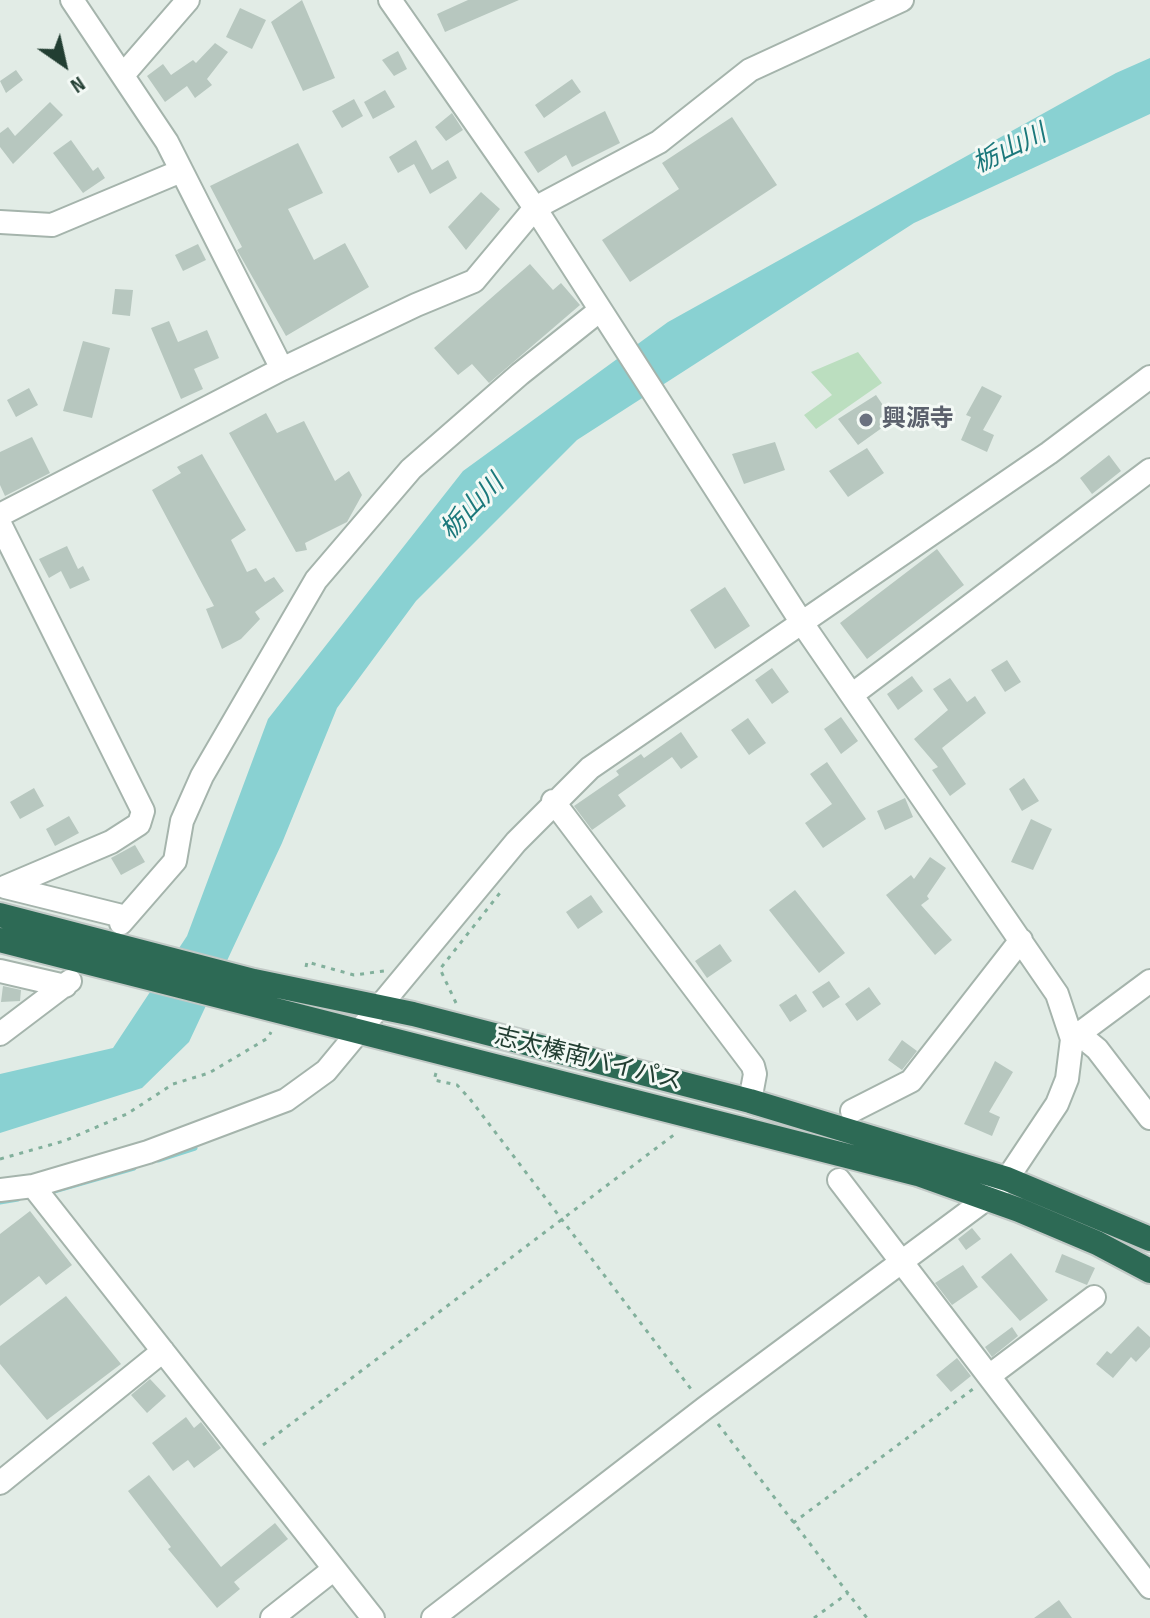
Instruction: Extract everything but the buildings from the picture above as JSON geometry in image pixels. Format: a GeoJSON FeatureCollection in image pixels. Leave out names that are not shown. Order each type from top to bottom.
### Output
{"type":"FeatureCollection","features":[{"type":"Feature","properties":{"kind":"highway","name":"志太榛南バイパス"},"geometry":{"type":"LineString","coordinates":[[0,915],[254,981],[383,1007],[750,1101],[1007,1179],[1150,1239]]}},
{"type":"Feature","properties":{"kind":"highway","name":"志太榛南バイパス"},"geometry":{"type":"LineString","coordinates":[[0,940],[358,1034],[683,1112],[918,1174],[1097,1243],[1150,1271]]}},
{"type":"Feature","properties":{"kind":"street"},"geometry":{"type":"LineString","coordinates":[[72,0],[123,75],[181,171],[282,369]]}},
{"type":"Feature","properties":{"kind":"street"},"geometry":{"type":"LineString","coordinates":[[123,75],[188,0]]}},
{"type":"Feature","properties":{"kind":"street"},"geometry":{"type":"LineString","coordinates":[[390,0],[535,208],[802,623],[1057,994],[1072,1039],[1067,1079],[1057,1104],[1007,1179],[986,1199],[904,1263],[705,1408],[433,1618]]}},
{"type":"Feature","properties":{"kind":"street"},"geometry":{"type":"LineString","coordinates":[[0,515],[282,369],[474,281],[535,208],[659,142],[750,70],[902,0]]}},
{"type":"Feature","properties":{"kind":"street"},"geometry":{"type":"LineString","coordinates":[[0,222],[52,225],[181,171]]}},
{"type":"Feature","properties":{"kind":"street"},"geometry":{"type":"LineString","coordinates":[[0,524],[143,811],[139,824],[111,842],[5,887],[124,920],[175,861],[182,821],[202,776],[316,580],[411,469],[520,374],[602,316]]}},
{"type":"Feature","properties":{"kind":"street"},"geometry":{"type":"LineString","coordinates":[[0,1190],[38,1193],[286,1100],[326,1071],[383,1007],[504,857],[553,801],[590,768],[1049,453],[1150,377]]}},
{"type":"Feature","properties":{"kind":"street"},"geometry":{"type":"LineString","coordinates":[[853,694],[1150,470]]}},
{"type":"Feature","properties":{"kind":"street"},"geometry":{"type":"LineString","coordinates":[[553,801],[753,1066],[755,1074],[750,1101]]}},
{"type":"Feature","properties":{"kind":"street"},"geometry":{"type":"LineString","coordinates":[[852,1111],[911,1081],[1021,940]]}},
{"type":"Feature","properties":{"kind":"street"},"geometry":{"type":"LineString","coordinates":[[0,971],[68,984],[0,1034]]}},
{"type":"Feature","properties":{"kind":"street"},"geometry":{"type":"LineString","coordinates":[[1072,1039],[1150,981]]}},
{"type":"Feature","properties":{"kind":"street"},"geometry":{"type":"LineString","coordinates":[[1072,1039],[1086,1040],[1097,1049],[1150,1118]]}},
{"type":"Feature","properties":{"kind":"street"},"geometry":{"type":"LineString","coordinates":[[839,1180],[1150,1587]]}},
{"type":"Feature","properties":{"kind":"street"},"geometry":{"type":"LineString","coordinates":[[38,1193],[373,1618]]}},
{"type":"Feature","properties":{"kind":"street"},"geometry":{"type":"LineString","coordinates":[[989,1376],[1094,1297]]}},
{"type":"Feature","properties":{"kind":"street"},"geometry":{"type":"LineString","coordinates":[[0,1483],[163,1351]]}},
{"type":"Feature","properties":{"kind":"street"},"geometry":{"type":"LineString","coordinates":[[272,1618],[334,1569]]}},
{"type":"Feature","properties":{"kind":"path"},"geometry":{"type":"LineString","coordinates":[[456,1003],[440,969],[502,892],[506,881],[504,857]]}},
{"type":"Feature","properties":{"kind":"path"},"geometry":{"type":"LineString","coordinates":[[306,967],[307,962],[354,975],[383,972],[392,961]]}},
{"type":"Feature","properties":{"kind":"path"},"geometry":{"type":"LineString","coordinates":[[0,1159],[64,1141],[127,1114],[173,1084],[209,1073],[268,1038],[271,1032]]}},
{"type":"Feature","properties":{"kind":"path"},"geometry":{"type":"LineString","coordinates":[[436,1073],[434,1080],[457,1085],[470,1099],[867,1618]]}},
{"type":"Feature","properties":{"kind":"path"},"geometry":{"type":"LineString","coordinates":[[247,1458],[561,1218],[669,1140],[677,1132],[683,1112]]}},
{"type":"Feature","properties":{"kind":"path"},"geometry":{"type":"LineString","coordinates":[[793,1523],[989,1376]]}},
{"type":"Feature","properties":{"kind":"path"},"geometry":{"type":"LineString","coordinates":[[814,1618],[848,1593]]}},
{"type":"Feature","properties":{"kind":"green space"},"geometry":{"type":"Polygon","coordinates":[[[858,352],[882,383],[816,429],[804,415],[832,395],[811,372],[858,352]]]}},
{"type":"Feature","properties":{"kind":"water","name":"栃山川"},"geometry":{"type":"Polygon","coordinates":[[[1150,58],[1150,114],[914,223],[577,440],[416,601],[337,708],[282,843],[189,1042],[142,1088],[0,1133],[0,1074],[113,1048],[187,936],[268,719],[463,471],[668,322],[1116,73],[1150,58]]]}},
{"type":"Feature","properties":{"kind":"waterway"},"geometry":{"type":"LineString","coordinates":[[158,1160],[195,1148]]}},
{"type":"Feature","properties":{"kind":"waterway"},"geometry":{"type":"LineString","coordinates":[[47,1193],[134,1168]]}},
{"type":"Feature","properties":{"kind":"waterway"},"geometry":{"type":"LineString","coordinates":[[0,1202],[18,1199]]}},
{"type":"Feature","properties":{"kind":"place","name":"興源寺"},"geometry":{"type":"Point","coordinates":[866,420]}}]}
